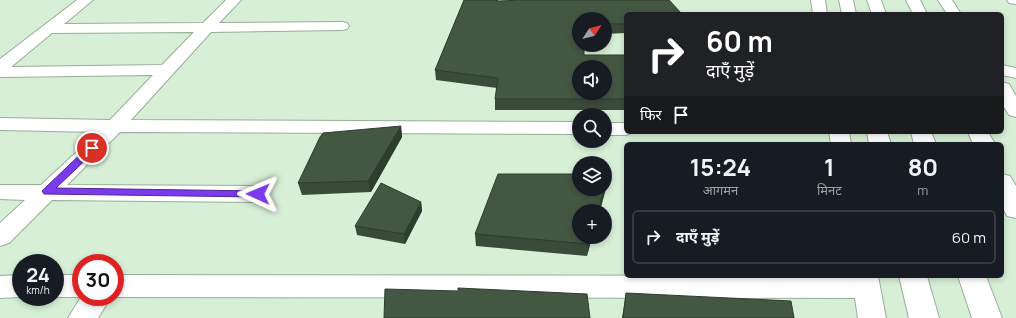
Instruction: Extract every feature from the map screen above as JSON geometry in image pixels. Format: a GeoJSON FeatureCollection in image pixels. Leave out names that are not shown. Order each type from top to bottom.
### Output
{"type":"FeatureCollection","features":[{"type":"Feature","properties":{"kind":"main road"},"geometry":{"type":"LineString","coordinates":[[846,0],[849,12]]}},
{"type":"Feature","properties":{"kind":"main road"},"geometry":{"type":"LineString","coordinates":[[874,0],[878,12]]}},
{"type":"Feature","properties":{"kind":"main road"},"geometry":{"type":"LineString","coordinates":[[913,0],[919,12]]}},
{"type":"Feature","properties":{"kind":"main road"},"geometry":{"type":"LineString","coordinates":[[945,0],[953,12]]}},
{"type":"Feature","properties":{"kind":"main road"},"geometry":{"type":"LineString","coordinates":[[1004,91],[1016,111]]}},
{"type":"Feature","properties":{"kind":"main road"},"geometry":{"type":"LineString","coordinates":[[1004,185],[1016,210]]}},
{"type":"Feature","properties":{"kind":"main road"},"geometry":{"type":"LineString","coordinates":[[914,278],[924,318]]}},
{"type":"Feature","properties":{"kind":"main road"},"geometry":{"type":"LineString","coordinates":[[973,278],[987,318]]}},
{"type":"Feature","properties":{"kind":"street"},"geometry":{"type":"LineString","coordinates":[[0,67],[86,0]]}},
{"type":"Feature","properties":{"kind":"street"},"geometry":{"type":"LineString","coordinates":[[0,237],[115,126],[234,0]]}},
{"type":"Feature","properties":{"kind":"street"},"geometry":{"type":"LineString","coordinates":[[818,0],[820,12]]}},
{"type":"Feature","properties":{"kind":"street"},"geometry":{"type":"LineString","coordinates":[[49,29],[342,26]]}},
{"type":"Feature","properties":{"kind":"street"},"geometry":{"type":"LineString","coordinates":[[0,72],[168,70]]}},
{"type":"Feature","properties":{"kind":"street"},"geometry":{"type":"LineString","coordinates":[[1004,70],[1016,73]]}},
{"type":"Feature","properties":{"kind":"street"},"geometry":{"type":"LineString","coordinates":[[0,124],[115,126],[572,128]]}},
{"type":"Feature","properties":{"kind":"street"},"geometry":{"type":"LineString","coordinates":[[612,129],[624,129]]}},
{"type":"Feature","properties":{"kind":"street"},"geometry":{"type":"LineString","coordinates":[[0,192],[47,191],[258,194]]}},
{"type":"Feature","properties":{"kind":"street"},"geometry":{"type":"LineString","coordinates":[[124,286],[866,282],[872,318]]}},
{"type":"Feature","properties":{"kind":"street"},"geometry":{"type":"LineString","coordinates":[[0,287],[12,286]]}},
{"type":"Feature","properties":{"kind":"street"},"geometry":{"type":"LineString","coordinates":[[82,318],[91,306]]}},
{"type":"Feature","properties":{"kind":"building"},"geometry":{"type":"Polygon","coordinates":[[[464,0],[669,0],[680,12],[624,12],[624,24],[612,24],[612,12],[572,12],[572,52],[584,52],[584,55],[624,55],[624,99],[612,99],[612,60],[572,60],[572,99],[495,99],[498,78],[435,70],[464,0]]]}},
{"type":"Feature","properties":{"kind":"building"},"geometry":{"type":"Polygon","coordinates":[[[401,126],[368,181],[298,183],[323,133],[401,126]]]}},
{"type":"Feature","properties":{"kind":"building"},"geometry":{"type":"Polygon","coordinates":[[[498,174],[572,174],[572,196],[602,196],[600,204],[572,204],[572,243],[475,234],[498,174]]]}},
{"type":"Feature","properties":{"kind":"building"},"geometry":{"type":"Polygon","coordinates":[[[381,183],[421,202],[404,234],[355,226],[381,183]]]}},
{"type":"Feature","properties":{"kind":"building"},"geometry":{"type":"Polygon","coordinates":[[[458,288],[587,294],[590,318],[384,318],[385,289],[458,291],[458,288]]]}},
{"type":"Feature","properties":{"kind":"building"},"geometry":{"type":"Polygon","coordinates":[[[626,293],[791,301],[794,318],[623,318],[626,293]]]}},
{"type":"Feature","properties":{"kind":"route"},"geometry":{"type":"LineString","coordinates":[[92,148],[47,191],[258,194]]}}]}
